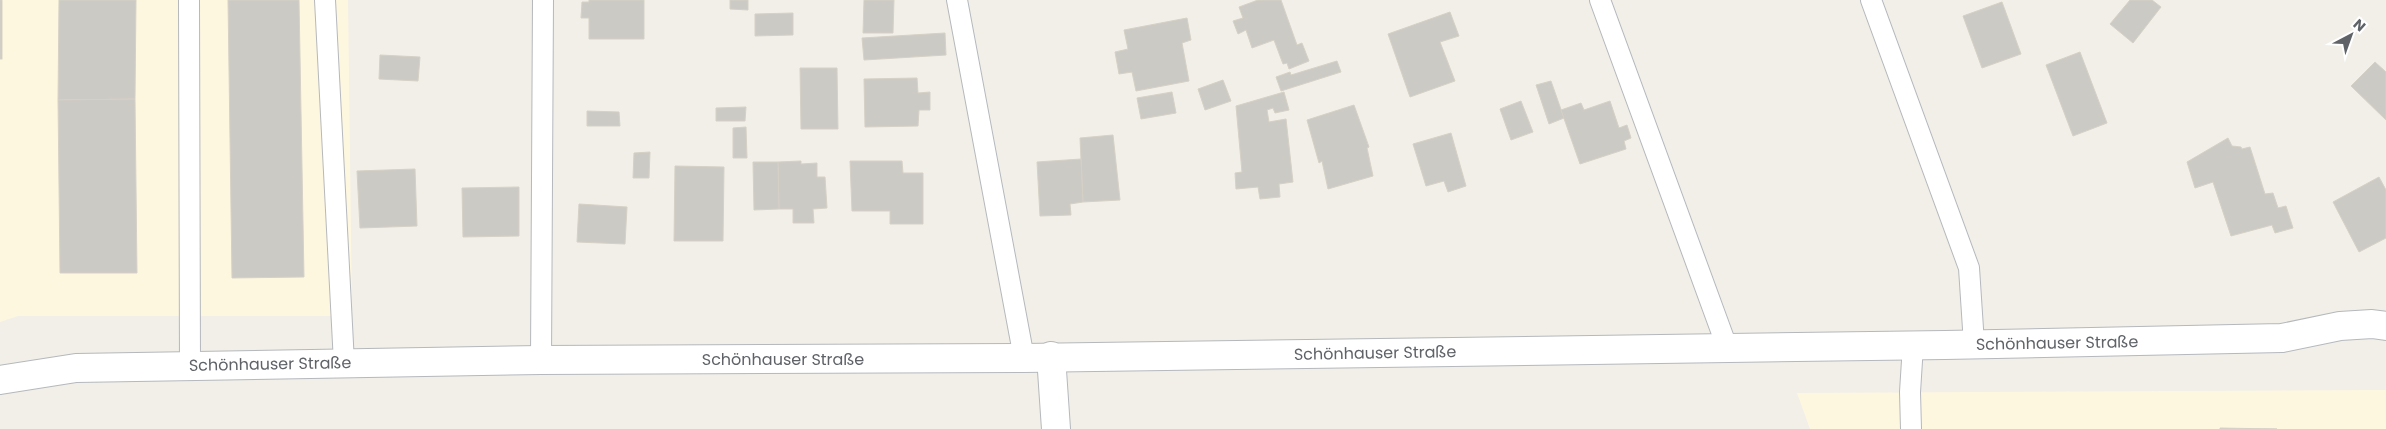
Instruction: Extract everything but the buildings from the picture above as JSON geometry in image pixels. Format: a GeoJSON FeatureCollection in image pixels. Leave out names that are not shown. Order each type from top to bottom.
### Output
{"type":"FeatureCollection","features":[{"type":"Feature","properties":{"kind":"street","name":"Schönhauser Straße"},"geometry":{"type":"LineString","coordinates":[[0,380],[76,368],[344,362],[1024,358],[1051,356],[1974,344],[2282,338],[2340,326],[2372,324],[2386,326]]}},
{"type":"Feature","properties":{"kind":"street"},"geometry":{"type":"LineString","coordinates":[[1051,356],[1056,429]]}},
{"type":"Feature","properties":{"kind":"lane"},"geometry":{"type":"LineString","coordinates":[[189,0],[190,366]]}},
{"type":"Feature","properties":{"kind":"lane"},"geometry":{"type":"LineString","coordinates":[[326,0],[344,362]]}},
{"type":"Feature","properties":{"kind":"lane"},"geometry":{"type":"LineString","coordinates":[[541,360],[543,0]]}},
{"type":"Feature","properties":{"kind":"lane"},"geometry":{"type":"LineString","coordinates":[[957,0],[1024,358]]}},
{"type":"Feature","properties":{"kind":"lane"},"geometry":{"type":"LineString","coordinates":[[1600,0],[1726,347]]}},
{"type":"Feature","properties":{"kind":"lane"},"geometry":{"type":"LineString","coordinates":[[1871,0],[1969,268],[1974,344]]}},
{"type":"Feature","properties":{"kind":"lane"},"geometry":{"type":"LineString","coordinates":[[1911,429],[1909,408],[1913,345]]}},
{"type":"Feature","properties":{"kind":"shaded area"},"geometry":{"type":"Polygon","coordinates":[[[0,0],[348,0],[352,316],[18,316],[0,322],[0,0]]]}},
{"type":"Feature","properties":{"kind":"shaded area"},"geometry":{"type":"Polygon","coordinates":[[[2386,390],[2386,429],[1810,429],[1797,393],[2386,390]]]}}]}
